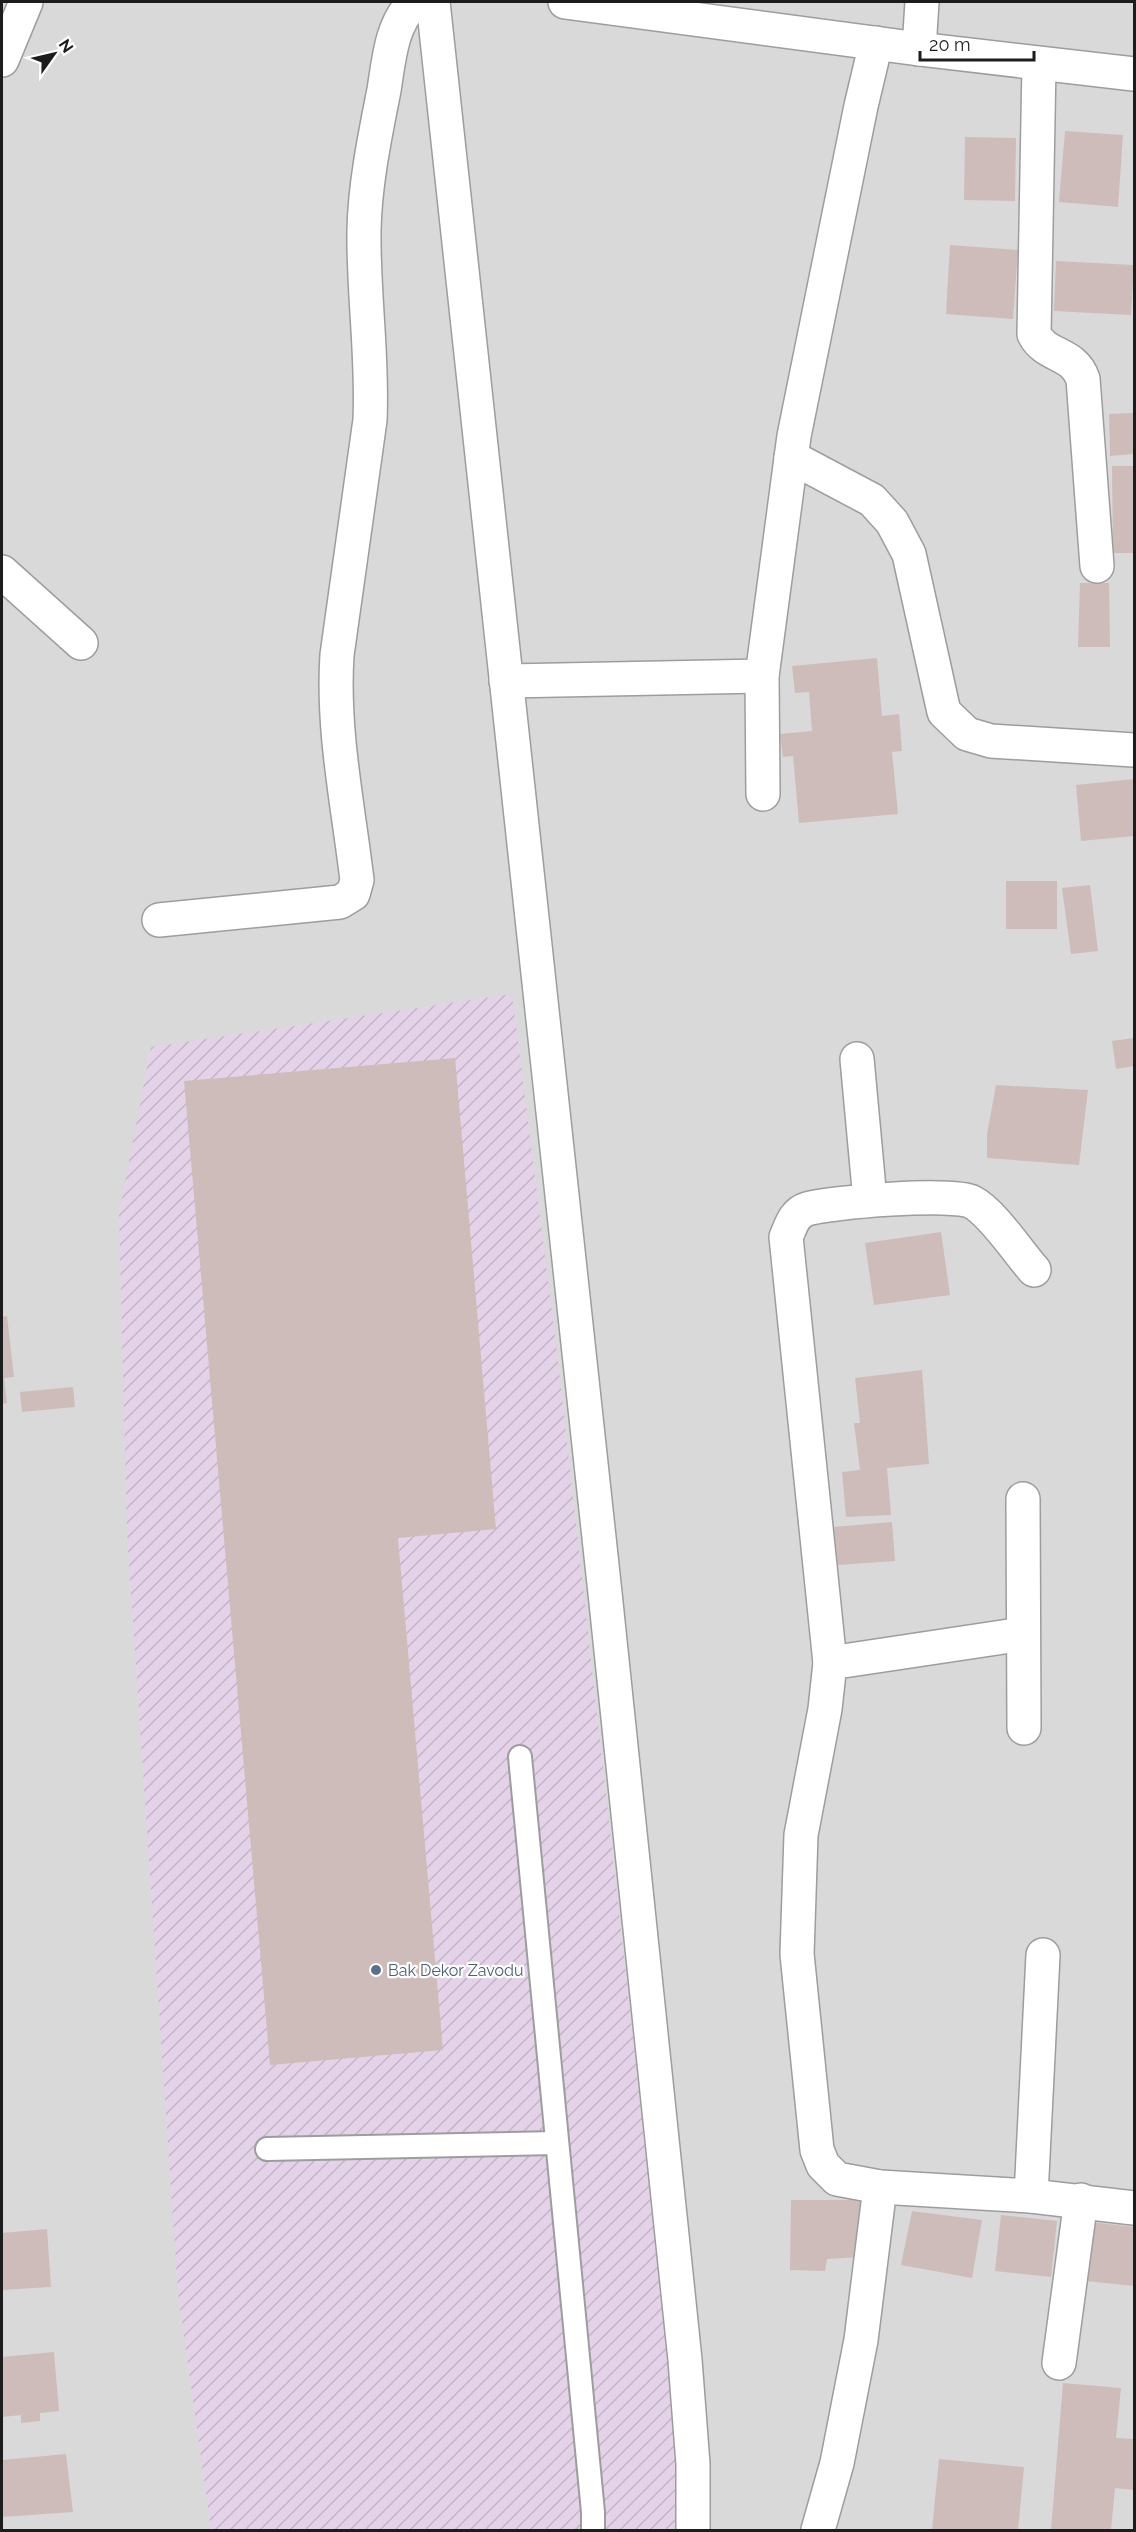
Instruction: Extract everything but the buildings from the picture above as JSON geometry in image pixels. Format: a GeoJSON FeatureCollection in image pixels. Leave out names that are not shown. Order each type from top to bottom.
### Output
{"type":"FeatureCollection","features":[{"type":"Feature","properties":{"kind":"street"},"geometry":{"type":"LineString","coordinates":[[2,60],[26,2]]}},
{"type":"Feature","properties":{"kind":"street"},"geometry":{"type":"LineString","coordinates":[[159,920],[340,902],[353,894],[357,880],[337,722],[335,686],[337,655],[372,387],[364,230],[369,172],[393,36],[403,12],[414,2]]}},
{"type":"Feature","properties":{"kind":"street"},"geometry":{"type":"LineString","coordinates":[[433,2],[608,1617],[685,2360],[693,2464],[693,2530]]}},
{"type":"Feature","properties":{"kind":"street"},"geometry":{"type":"LineString","coordinates":[[564,2],[876,44],[1134,74]]}},
{"type":"Feature","properties":{"kind":"street"},"geometry":{"type":"LineString","coordinates":[[920,49],[922,2]]}},
{"type":"Feature","properties":{"kind":"street"},"geometry":{"type":"LineString","coordinates":[[763,794],[762,676],[791,457],[861,106],[876,44]]}},
{"type":"Feature","properties":{"kind":"street"},"geometry":{"type":"LineString","coordinates":[[1039,64],[1034,334],[1039,345],[1072,361],[1079,367],[1083,379],[1097,566]]}},
{"type":"Feature","properties":{"kind":"street"},"geometry":{"type":"LineString","coordinates":[[791,457],[872,500],[892,522],[909,554],[944,712],[967,734],[991,741],[1134,750]]}},
{"type":"Feature","properties":{"kind":"street"},"geometry":{"type":"LineString","coordinates":[[2,572],[81,643]]}},
{"type":"Feature","properties":{"kind":"street"},"geometry":{"type":"LineString","coordinates":[[506,681],[762,676]]}},
{"type":"Feature","properties":{"kind":"street"},"geometry":{"type":"LineString","coordinates":[[857,1059],[870,1200]]}},
{"type":"Feature","properties":{"kind":"street"},"geometry":{"type":"LineString","coordinates":[[1034,1270],[987,1213],[971,1201],[956,1198],[870,1200],[806,1209],[795,1217],[786,1237],[830,1664],[825,1709],[801,1834],[796,1954],[817,2150],[823,2165],[837,2179],[880,2187],[1081,2200],[1134,2208]]}},
{"type":"Feature","properties":{"kind":"street"},"geometry":{"type":"LineString","coordinates":[[1023,1499],[1024,1728]]}},
{"type":"Feature","properties":{"kind":"street"},"geometry":{"type":"LineString","coordinates":[[830,1664],[1023,1634]]}},
{"type":"Feature","properties":{"kind":"street"},"geometry":{"type":"LineString","coordinates":[[1031,2196],[1043,1955]]}},
{"type":"Feature","properties":{"kind":"street"},"geometry":{"type":"LineString","coordinates":[[818,2530],[837,2463],[861,2340],[880,2187]]}},
{"type":"Feature","properties":{"kind":"street"},"geometry":{"type":"LineString","coordinates":[[1059,2363],[1081,2200]]}},
{"type":"Feature","properties":{"kind":"lane"},"geometry":{"type":"LineString","coordinates":[[520,1757],[593,2530]]}},
{"type":"Feature","properties":{"kind":"lane"},"geometry":{"type":"LineString","coordinates":[[267,2149],[557,2143]]}},
{"type":"Feature","properties":{"kind":"shaded area"},"geometry":{"type":"Polygon","coordinates":[[[2,2],[1134,2],[1134,2530],[2,2530],[2,2]]]}},
{"type":"Feature","properties":{"kind":"shaded area","name":"Bak Dekor Zavodu"},"geometry":{"type":"Polygon","coordinates":[[[512,994],[556,1344],[667,2345],[679,2508],[677,2530],[211,2530],[178,2293],[127,1532],[119,1214],[151,1047],[512,994]]]}},
{"type":"Feature","properties":{"kind":"place","name":"Bak Dekor Zavodu"},"geometry":{"type":"Point","coordinates":[376,1970]}}]}
